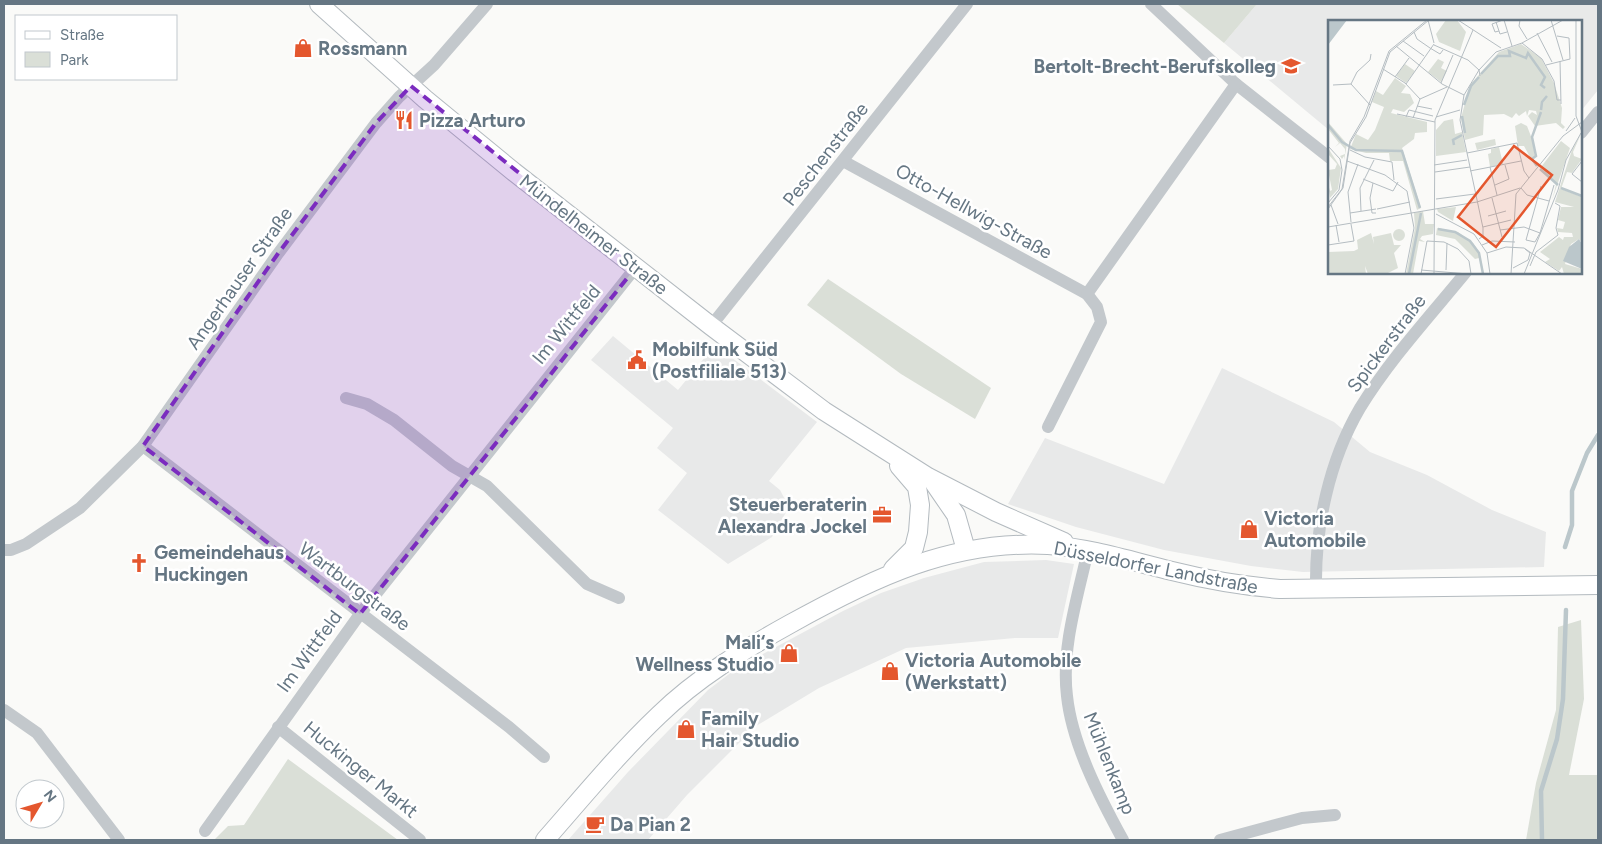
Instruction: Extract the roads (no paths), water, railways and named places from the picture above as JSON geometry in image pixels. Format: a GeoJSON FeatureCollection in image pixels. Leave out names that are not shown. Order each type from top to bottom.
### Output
{"type":"FeatureCollection","features":[{"type":"Feature","properties":{"kind":"main road","name":"Mündelheimer Straße"},"geometry":{"type":"LineString","coordinates":[[319,4],[411,86],[514,172],[711,326],[824,411],[928,478],[996,512],[1084,549]]}},
{"type":"Feature","properties":{"kind":"main road","name":"Mündelheimer Straße"},"geometry":{"type":"LineString","coordinates":[[881,448],[913,481],[917,487],[920,505],[918,532],[914,548],[887,575]]}},
{"type":"Feature","properties":{"kind":"main road","name":"Mündelheimer Straße"},"geometry":{"type":"LineString","coordinates":[[928,478],[956,515],[966,550]]}},
{"type":"Feature","properties":{"kind":"main road","name":"Düsseldorfer Landstraße"},"geometry":{"type":"LineString","coordinates":[[545,840],[646,729],[694,685],[740,652],[824,605],[887,575],[966,550],[1018,544],[1084,549],[1230,584],[1280,589],[1598,585]]}},
{"type":"Feature","properties":{"kind":"street","name":"Angerhauser Straße"},"geometry":{"type":"LineString","coordinates":[[4,550],[11,550],[26,544],[80,508],[143,446],[277,255],[376,123],[411,86],[434,66],[487,4]]}},
{"type":"Feature","properties":{"kind":"street","name":"Peschenstraße"},"geometry":{"type":"LineString","coordinates":[[711,326],[967,4]]}},
{"type":"Feature","properties":{"kind":"street"},"geometry":{"type":"LineString","coordinates":[[1151,4],[1236,84],[1328,156]]}},
{"type":"Feature","properties":{"kind":"street"},"geometry":{"type":"LineString","coordinates":[[1048,426],[1100,322],[1097,307],[1087,294],[1236,84]]}},
{"type":"Feature","properties":{"kind":"street"},"geometry":{"type":"LineString","coordinates":[[1582,132],[1598,112]]}},
{"type":"Feature","properties":{"kind":"street","name":"Otto-Hellwig-Straße"},"geometry":{"type":"LineString","coordinates":[[843,161],[1087,294]]}},
{"type":"Feature","properties":{"kind":"street","name":"Im Wittfeld"},"geometry":{"type":"LineString","coordinates":[[205,831],[360,614],[636,267]]}},
{"type":"Feature","properties":{"kind":"street","name":"Spickerstraße"},"geometry":{"type":"LineString","coordinates":[[1316,588],[1315,561],[1320,525],[1340,448],[1360,409],[1387,368],[1464,274]]}},
{"type":"Feature","properties":{"kind":"street"},"geometry":{"type":"LineString","coordinates":[[346,398],[367,404],[394,420],[452,466],[487,486],[587,584],[620,598]]}},
{"type":"Feature","properties":{"kind":"street","name":"Wartburgstraße"},"geometry":{"type":"LineString","coordinates":[[143,446],[509,727],[544,757]]}},
{"type":"Feature","properties":{"kind":"street","name":"Mühlenkamp"},"geometry":{"type":"LineString","coordinates":[[1084,549],[1068,644],[1066,694],[1078,739],[1108,812],[1123,840]]}},
{"type":"Feature","properties":{"kind":"street"},"geometry":{"type":"LineString","coordinates":[[4,710],[37,733],[119,840]]}},
{"type":"Feature","properties":{"kind":"street","name":"Huckinger Markt"},"geometry":{"type":"LineString","coordinates":[[278,727],[420,840]]}},
{"type":"Feature","properties":{"kind":"street"},"geometry":{"type":"LineString","coordinates":[[1220,840],[1302,818],[1335,815]]}},
{"type":"Feature","properties":{"kind":"waterway"},"geometry":{"type":"LineString","coordinates":[[1565,547],[1572,525],[1572,491],[1587,453],[1598,435]]}},
{"type":"Feature","properties":{"kind":"waterway"},"geometry":{"type":"LineString","coordinates":[[1542,840],[1541,791],[1557,739],[1563,699],[1566,610]]}},
{"type":"Feature","properties":{"kind":"place","name":"Rossmann"},"geometry":{"type":"Point","coordinates":[303,48]}},
{"type":"Feature","properties":{"kind":"place","name":"Bertolt-Brecht-Berufskolleg"},"geometry":{"type":"Point","coordinates":[1291,66]}},
{"type":"Feature","properties":{"kind":"place","name":"Pizza Arturo"},"geometry":{"type":"Point","coordinates":[404,120]}},
{"type":"Feature","properties":{"kind":"place","name":"Mobilfunk Süd (Postfiliale 513)"},"geometry":{"type":"Point","coordinates":[637,360]}},
{"type":"Feature","properties":{"kind":"place","name":"Steuerberaterin Alexandra Jockel"},"geometry":{"type":"Point","coordinates":[882,515]}},
{"type":"Feature","properties":{"kind":"place","name":"Victoria Automobile"},"geometry":{"type":"Point","coordinates":[1249,529]}},
{"type":"Feature","properties":{"kind":"place","name":"Gemeindehaus Huckingen"},"geometry":{"type":"Point","coordinates":[139,563]}},
{"type":"Feature","properties":{"kind":"place","name":"Mali‘s Wellness Studio"},"geometry":{"type":"Point","coordinates":[789,653]}},
{"type":"Feature","properties":{"kind":"place","name":"Victoria Automobile (Werkstatt)"},"geometry":{"type":"Point","coordinates":[890,671]}},
{"type":"Feature","properties":{"kind":"place","name":"Family Hair Studio"},"geometry":{"type":"Point","coordinates":[686,729]}},
{"type":"Feature","properties":{"kind":"place","name":"Da Pian 2"},"geometry":{"type":"Point","coordinates":[595,824]}}]}
